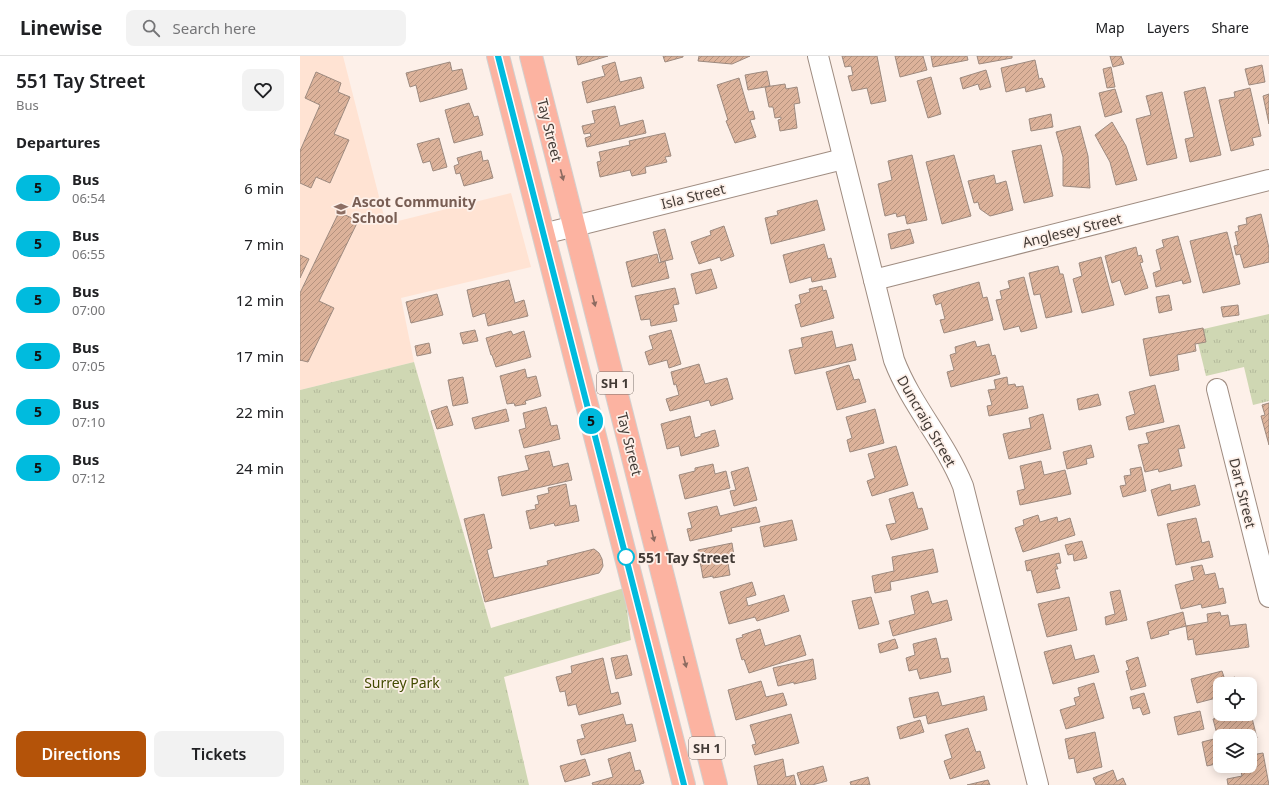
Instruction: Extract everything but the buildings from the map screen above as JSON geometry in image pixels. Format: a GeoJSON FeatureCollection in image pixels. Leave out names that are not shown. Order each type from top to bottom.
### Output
{"type":"FeatureCollection","features":[{"type":"Feature","properties":{"kind":"highway","name":"SH 1"},"geometry":{"type":"LineString","coordinates":[[498,56],[684,785]]}},
{"type":"Feature","properties":{"kind":"highway","name":"Tay Street"},"geometry":{"type":"LineString","coordinates":[[531,56],[648,514],[712,784]]}},
{"type":"Feature","properties":{"kind":"highway"},"geometry":{"type":"LineString","coordinates":[[617,523],[648,514]]}},
{"type":"Feature","properties":{"kind":"street","name":"Duncraig Street"},"geometry":{"type":"LineString","coordinates":[[818,56],[894,360],[900,377],[957,471],[963,486],[1038,785]]}},
{"type":"Feature","properties":{"kind":"street","name":"Isla Street"},"geometry":{"type":"LineString","coordinates":[[543,234],[843,159]]}},
{"type":"Feature","properties":{"kind":"street","name":"Anglesey Street"},"geometry":{"type":"LineString","coordinates":[[874,280],[1269,180]]}},
{"type":"Feature","properties":{"kind":"street","name":"Dart Street"},"geometry":{"type":"LineString","coordinates":[[1217,390],[1269,597]]}},
{"type":"Feature","properties":{"kind":"shaded area","name":"Ascot Community School"},"geometry":{"type":"Polygon","coordinates":[[[300,56],[343,56],[386,224],[511,193],[531,267],[401,298],[414,362],[300,390],[300,56]]]}},
{"type":"Feature","properties":{"kind":"green space"},"geometry":{"type":"Polygon","coordinates":[[[1269,314],[1269,401],[1253,405],[1244,367],[1206,376],[1195,331],[1269,314]]]}},
{"type":"Feature","properties":{"kind":"green space","name":"Surrey Park"},"geometry":{"type":"Polygon","coordinates":[[[414,362],[491,628],[624,588],[631,640],[504,677],[529,785],[300,785],[300,390],[414,362]]]}},
{"type":"Feature","properties":{"kind":"bus line","name":"5"},"geometry":{"type":"LineString","coordinates":[[498,56],[684,785]]}},
{"type":"Feature","properties":{"kind":"place","name":"Ascot Community School"},"geometry":{"type":"Point","coordinates":[341,209]}},
{"type":"Feature","properties":{"kind":"place","name":"551 Tay Street"},"geometry":{"type":"Point","coordinates":[626,557]}}]}
